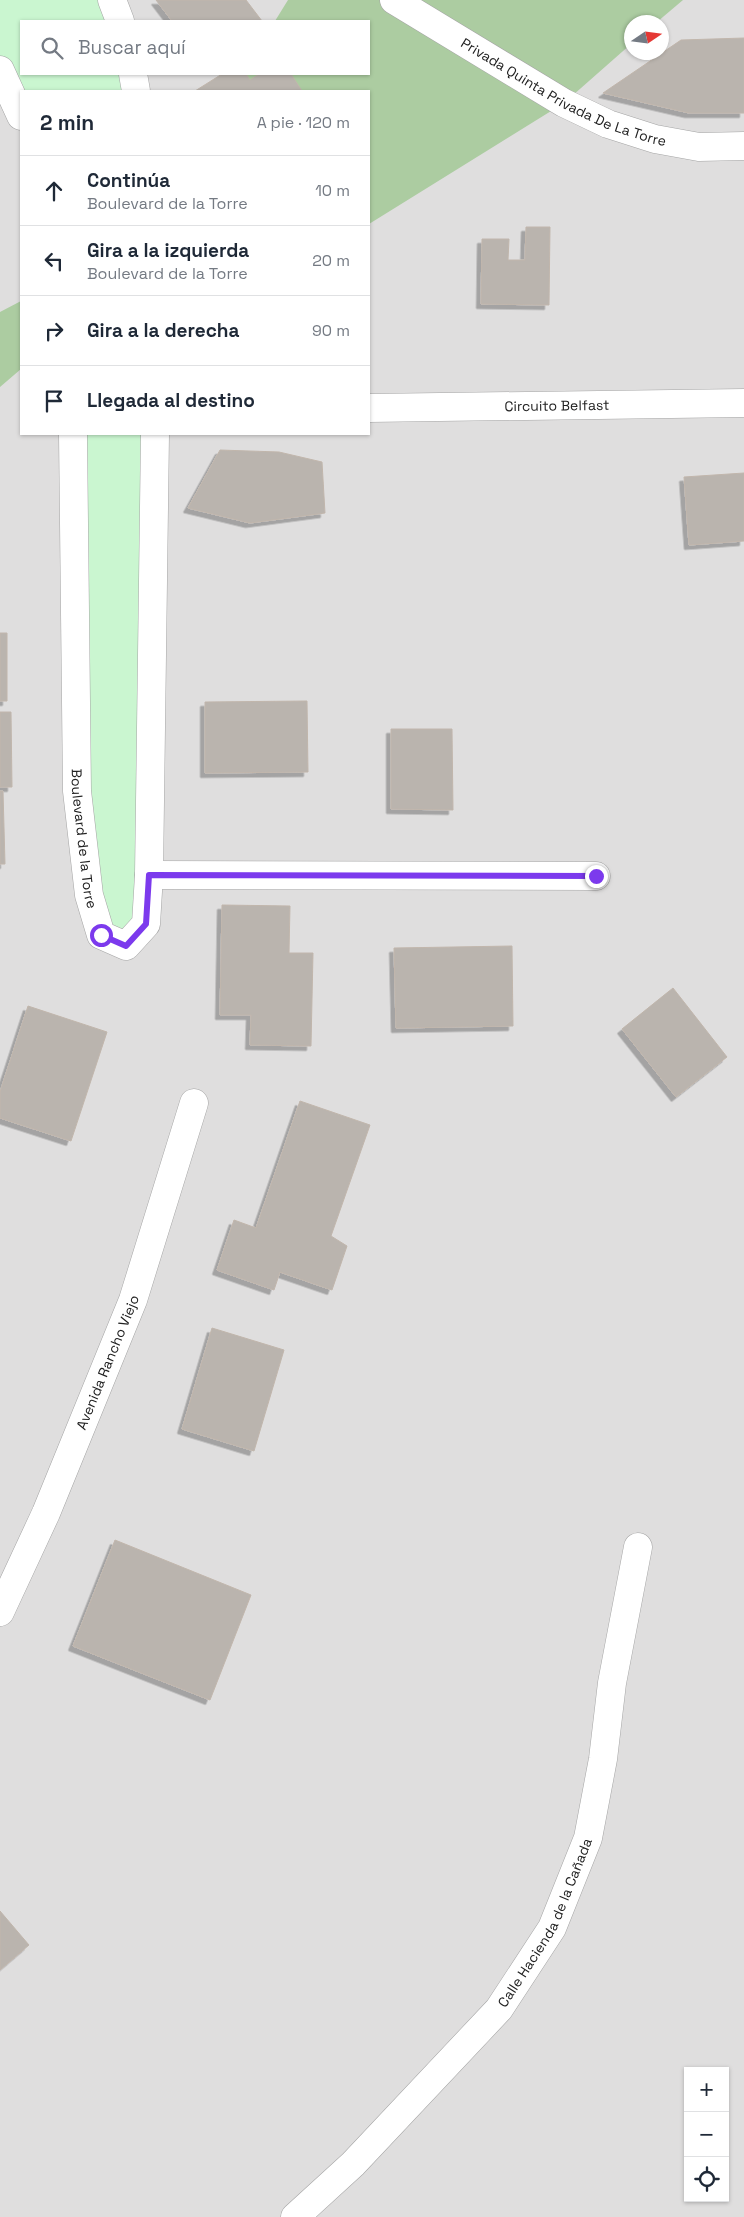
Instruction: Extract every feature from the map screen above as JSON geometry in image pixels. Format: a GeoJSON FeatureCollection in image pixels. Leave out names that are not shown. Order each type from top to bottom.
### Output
{"type":"FeatureCollection","features":[{"type":"Feature","properties":{"kind":"street"},"geometry":{"type":"LineString","coordinates":[[112,0],[120,20]]}},
{"type":"Feature","properties":{"kind":"street","name":"Privada Quinta Privada De La Torre"},"geometry":{"type":"LineString","coordinates":[[394,0],[564,103],[608,124],[655,139],[700,147],[744,146]]}},
{"type":"Feature","properties":{"kind":"street"},"geometry":{"type":"LineString","coordinates":[[0,70],[20,114]]}},
{"type":"Feature","properties":{"kind":"street"},"geometry":{"type":"LineString","coordinates":[[133,75],[136,90]]}},
{"type":"Feature","properties":{"kind":"street","name":"Circuito Belfast"},"geometry":{"type":"LineString","coordinates":[[370,408],[744,403]]}},
{"type":"Feature","properties":{"kind":"street","name":"Boulevard de la Torre"},"geometry":{"type":"LineString","coordinates":[[73,435],[77,791],[88,895],[101,935],[126,946],[146,924],[149,875],[155,435]]}},
{"type":"Feature","properties":{"kind":"street"},"geometry":{"type":"LineString","coordinates":[[149,875],[596,876]]}},
{"type":"Feature","properties":{"kind":"street","name":"Avenida Rancho Viejo"},"geometry":{"type":"LineString","coordinates":[[0,1612],[46,1513],[133,1300],[194,1103]]}},
{"type":"Feature","properties":{"kind":"street","name":"Calle Hacienda de la Cañada"},"geometry":{"type":"LineString","coordinates":[[295,2217],[353,2164],[499,2009],[552,1928],[588,1838],[603,1759],[612,1683],[638,1547]]}},
{"type":"Feature","properties":{"kind":"shaded area"},"geometry":{"type":"Polygon","coordinates":[[[0,0],[744,0],[744,2217],[0,2217],[0,0]]]}},
{"type":"Feature","properties":{"kind":"green space"},"geometry":{"type":"Polygon","coordinates":[[[0,0],[112,0],[120,20],[20,20],[20,75],[133,75],[136,90],[20,90],[0,70],[0,0]]]}},
{"type":"Feature","properties":{"kind":"green space"},"geometry":{"type":"Polygon","coordinates":[[[288,0],[683,0],[665,15],[624,15],[624,50],[564,103],[370,223],[370,90],[235,90],[243,75],[370,75],[370,20],[276,20],[288,0]]]}},
{"type":"Feature","properties":{"kind":"green space"},"geometry":{"type":"Polygon","coordinates":[[[20,302],[20,370],[0,387],[0,312],[20,302]]]}},
{"type":"Feature","properties":{"kind":"green space"},"geometry":{"type":"Polygon","coordinates":[[[73,435],[155,435],[149,875],[126,946],[89,895],[73,435]]]}},
{"type":"Feature","properties":{"kind":"building"},"geometry":{"type":"Polygon","coordinates":[[[156,0],[246,0],[261,20],[171,20],[156,0]]]}},
{"type":"Feature","properties":{"kind":"building"},"geometry":{"type":"Polygon","coordinates":[[[744,38],[744,113],[689,113],[603,93],[652,60],[669,60],[669,48],[681,40],[744,38]]]}},
{"type":"Feature","properties":{"kind":"building"},"geometry":{"type":"Polygon","coordinates":[[[220,75],[247,75],[250,80],[258,75],[292,75],[301,90],[197,90],[220,75]]]}},
{"type":"Feature","properties":{"kind":"building"},"geometry":{"type":"Polygon","coordinates":[[[526,227],[550,227],[549,305],[481,304],[482,239],[509,239],[508,260],[525,260],[526,227]]]}},
{"type":"Feature","properties":{"kind":"building"},"geometry":{"type":"Polygon","coordinates":[[[220,450],[279,452],[322,462],[325,513],[250,523],[188,508],[220,450]]]}},
{"type":"Feature","properties":{"kind":"building"},"geometry":{"type":"Polygon","coordinates":[[[744,473],[744,541],[689,545],[684,477],[744,473]]]}},
{"type":"Feature","properties":{"kind":"building"},"geometry":{"type":"Polygon","coordinates":[[[0,633],[7,633],[7,701],[0,701],[0,633]]]}},
{"type":"Feature","properties":{"kind":"building"},"geometry":{"type":"Polygon","coordinates":[[[307,701],[308,772],[205,773],[205,702],[307,701]]]}},
{"type":"Feature","properties":{"kind":"building"},"geometry":{"type":"Polygon","coordinates":[[[0,712],[11,712],[12,787],[0,787],[0,712]]]}},
{"type":"Feature","properties":{"kind":"building"},"geometry":{"type":"Polygon","coordinates":[[[391,729],[452,729],[453,810],[391,809],[391,729]]]}},
{"type":"Feature","properties":{"kind":"building"},"geometry":{"type":"Polygon","coordinates":[[[0,791],[3,791],[5,864],[0,864],[0,791]]]}},
{"type":"Feature","properties":{"kind":"building"},"geometry":{"type":"Polygon","coordinates":[[[222,905],[290,906],[289,953],[313,953],[311,1046],[250,1045],[251,1015],[220,1015],[222,905]]]}},
{"type":"Feature","properties":{"kind":"building"},"geometry":{"type":"Polygon","coordinates":[[[512,946],[513,1026],[396,1028],[394,948],[512,946]]]}},
{"type":"Feature","properties":{"kind":"building"},"geometry":{"type":"Polygon","coordinates":[[[673,988],[727,1057],[676,1097],[622,1029],[673,988]]]}},
{"type":"Feature","properties":{"kind":"building"},"geometry":{"type":"Polygon","coordinates":[[[28,1006],[107,1032],[71,1141],[0,1118],[0,1092],[28,1006]]]}},
{"type":"Feature","properties":{"kind":"building"},"geometry":{"type":"Polygon","coordinates":[[[300,1101],[370,1125],[331,1236],[347,1246],[332,1290],[280,1272],[274,1290],[217,1270],[234,1220],[256,1228],[300,1101]]]}},
{"type":"Feature","properties":{"kind":"building"},"geometry":{"type":"Polygon","coordinates":[[[212,1328],[284,1350],[254,1451],[182,1429],[212,1328]]]}},
{"type":"Feature","properties":{"kind":"building"},"geometry":{"type":"Polygon","coordinates":[[[115,1540],[251,1595],[210,1700],[73,1646],[115,1540]]]}},
{"type":"Feature","properties":{"kind":"building"},"geometry":{"type":"Polygon","coordinates":[[[0,1911],[29,1945],[0,1970],[0,1911]]]}},
{"type":"Feature","properties":{"kind":"route"},"geometry":{"type":"LineString","coordinates":[[101,935],[126,946],[146,924],[149,875],[596,876]]}}]}
